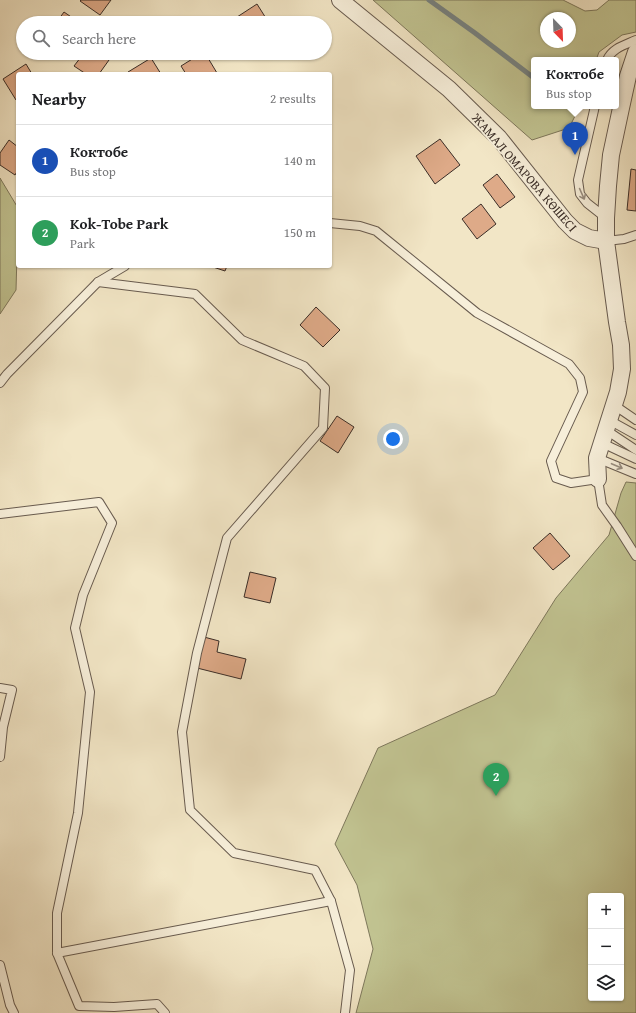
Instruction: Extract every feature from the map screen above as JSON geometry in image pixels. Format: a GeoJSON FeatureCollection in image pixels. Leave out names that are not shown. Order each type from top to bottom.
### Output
{"type":"FeatureCollection","features":[{"type":"Feature","properties":{"kind":"street","name":"ЖАМАЛ ОМАРОВА КӨШЕСІ"},"geometry":{"type":"LineString","coordinates":[[340,0],[449,89],[471,110],[499,138],[565,221],[575,231],[589,238],[606,241]]}},
{"type":"Feature","properties":{"kind":"street"},"geometry":{"type":"LineString","coordinates":[[598,479],[606,431],[618,392],[622,369],[621,345],[606,241],[606,218],[611,155],[621,108],[632,83],[636,52]]}},
{"type":"Feature","properties":{"kind":"lane"},"geometry":{"type":"LineString","coordinates":[[608,57],[617,48],[636,40]]}},
{"type":"Feature","properties":{"kind":"lane"},"geometry":{"type":"LineString","coordinates":[[594,109],[578,180],[580,194],[587,204],[606,218]]}},
{"type":"Feature","properties":{"kind":"lane"},"geometry":{"type":"LineString","coordinates":[[332,223],[360,226],[376,231],[477,313],[569,364],[580,378],[583,392],[552,461],[556,478],[571,484],[598,479],[602,505],[636,556]]}},
{"type":"Feature","properties":{"kind":"lane"},"geometry":{"type":"LineString","coordinates":[[606,241],[624,239],[636,235]]}},
{"type":"Feature","properties":{"kind":"lane"},"geometry":{"type":"LineString","coordinates":[[0,383],[7,374],[98,282],[122,268]]}},
{"type":"Feature","properties":{"kind":"lane"},"geometry":{"type":"LineString","coordinates":[[98,282],[195,294],[242,340],[304,366],[325,388],[323,428],[227,538],[197,653],[182,732],[190,810],[234,853],[315,870],[331,901],[350,970],[345,1013]]}},
{"type":"Feature","properties":{"kind":"lane"},"geometry":{"type":"LineString","coordinates":[[606,431],[636,420]]}},
{"type":"Feature","properties":{"kind":"lane"},"geometry":{"type":"LineString","coordinates":[[606,431],[636,435]]}},
{"type":"Feature","properties":{"kind":"lane"},"geometry":{"type":"LineString","coordinates":[[606,431],[635,449]]}},
{"type":"Feature","properties":{"kind":"lane"},"geometry":{"type":"LineString","coordinates":[[606,431],[636,459]]}},
{"type":"Feature","properties":{"kind":"lane"},"geometry":{"type":"LineString","coordinates":[[606,431],[636,474]]}},
{"type":"Feature","properties":{"kind":"lane"},"geometry":{"type":"LineString","coordinates":[[0,514],[99,502],[112,523],[83,595],[75,628],[90,692],[78,813],[58,913],[57,953],[79,1006],[114,1007],[157,1004],[166,1013]]}},
{"type":"Feature","properties":{"kind":"lane"},"geometry":{"type":"LineString","coordinates":[[0,688],[12,690],[3,727],[0,757]]}},
{"type":"Feature","properties":{"kind":"lane"},"geometry":{"type":"LineString","coordinates":[[57,953],[331,901]]}},
{"type":"Feature","properties":{"kind":"lane"},"geometry":{"type":"LineString","coordinates":[[0,965],[10,1005],[14,1013]]}},
{"type":"Feature","properties":{"kind":"green space"},"geometry":{"type":"Polygon","coordinates":[[[373,0],[563,0],[585,11],[597,10],[609,0],[636,0],[636,32],[622,35],[599,52],[597,57],[531,57],[531,109],[578,109],[569,128],[532,140],[373,0]]]}},
{"type":"Feature","properties":{"kind":"green space"},"geometry":{"type":"Polygon","coordinates":[[[0,178],[16,205],[17,268],[16,290],[0,314],[0,178]]]}},
{"type":"Feature","properties":{"kind":"green space"},"geometry":{"type":"Polygon","coordinates":[[[626,482],[636,483],[636,1013],[356,1013],[373,949],[357,885],[335,844],[378,748],[495,695],[556,598],[609,535],[621,493],[626,482]]]}},
{"type":"Feature","properties":{"kind":"building"},"geometry":{"type":"Polygon","coordinates":[[[111,0],[100,15],[80,1],[111,0]]]}},
{"type":"Feature","properties":{"kind":"building"},"geometry":{"type":"Polygon","coordinates":[[[257,4],[265,16],[239,16],[257,4]]]}},
{"type":"Feature","properties":{"kind":"building"},"geometry":{"type":"Polygon","coordinates":[[[64,12],[70,16],[61,16],[64,12]]]}},
{"type":"Feature","properties":{"kind":"building"},"geometry":{"type":"Polygon","coordinates":[[[79,60],[109,60],[100,72],[83,72],[74,66],[79,60]]]}},
{"type":"Feature","properties":{"kind":"building"},"geometry":{"type":"Polygon","coordinates":[[[148,60],[152,60],[160,72],[128,72],[148,60]]]}},
{"type":"Feature","properties":{"kind":"building"},"geometry":{"type":"Polygon","coordinates":[[[191,60],[209,60],[216,72],[185,72],[181,66],[191,60]]]}},
{"type":"Feature","properties":{"kind":"building"},"geometry":{"type":"Polygon","coordinates":[[[26,64],[31,72],[16,72],[16,100],[3,79],[26,64]]]}},
{"type":"Feature","properties":{"kind":"building"},"geometry":{"type":"Polygon","coordinates":[[[440,139],[460,165],[435,184],[416,156],[440,139]]]}},
{"type":"Feature","properties":{"kind":"building"},"geometry":{"type":"Polygon","coordinates":[[[9,140],[16,145],[15,175],[0,165],[0,153],[9,140]]]}},
{"type":"Feature","properties":{"kind":"building"},"geometry":{"type":"Polygon","coordinates":[[[631,169],[636,170],[636,211],[627,210],[631,169]]]}},
{"type":"Feature","properties":{"kind":"building"},"geometry":{"type":"Polygon","coordinates":[[[497,174],[515,197],[500,208],[483,185],[497,174]]]}},
{"type":"Feature","properties":{"kind":"building"},"geometry":{"type":"Polygon","coordinates":[[[481,204],[496,224],[477,239],[462,219],[481,204]]]}},
{"type":"Feature","properties":{"kind":"building"},"geometry":{"type":"Polygon","coordinates":[[[216,268],[226,268],[225,271],[216,268]]]}},
{"type":"Feature","properties":{"kind":"building"},"geometry":{"type":"Polygon","coordinates":[[[316,307],[340,330],[323,347],[300,325],[316,307]]]}},
{"type":"Feature","properties":{"kind":"building"},"geometry":{"type":"Polygon","coordinates":[[[337,416],[354,427],[338,453],[320,441],[337,416]]]}},
{"type":"Feature","properties":{"kind":"building"},"geometry":{"type":"Polygon","coordinates":[[[550,533],[570,556],[553,570],[533,548],[550,533]]]}},
{"type":"Feature","properties":{"kind":"building"},"geometry":{"type":"Polygon","coordinates":[[[250,572],[276,578],[270,603],[244,597],[250,572]]]}},
{"type":"Feature","properties":{"kind":"building"},"geometry":{"type":"Polygon","coordinates":[[[204,637],[219,641],[217,652],[246,659],[241,679],[197,668],[204,637]]]}},
{"type":"Feature","properties":{"kind":"waterway"},"geometry":{"type":"LineString","coordinates":[[429,0],[531,76]]}},
{"type":"Feature","properties":{"kind":"place","name":"Коктобе"},"geometry":{"type":"Point","coordinates":[575,155]}},
{"type":"Feature","properties":{"kind":"place","name":"Kok-Tobe Park"},"geometry":{"type":"Point","coordinates":[496,796]}}]}
